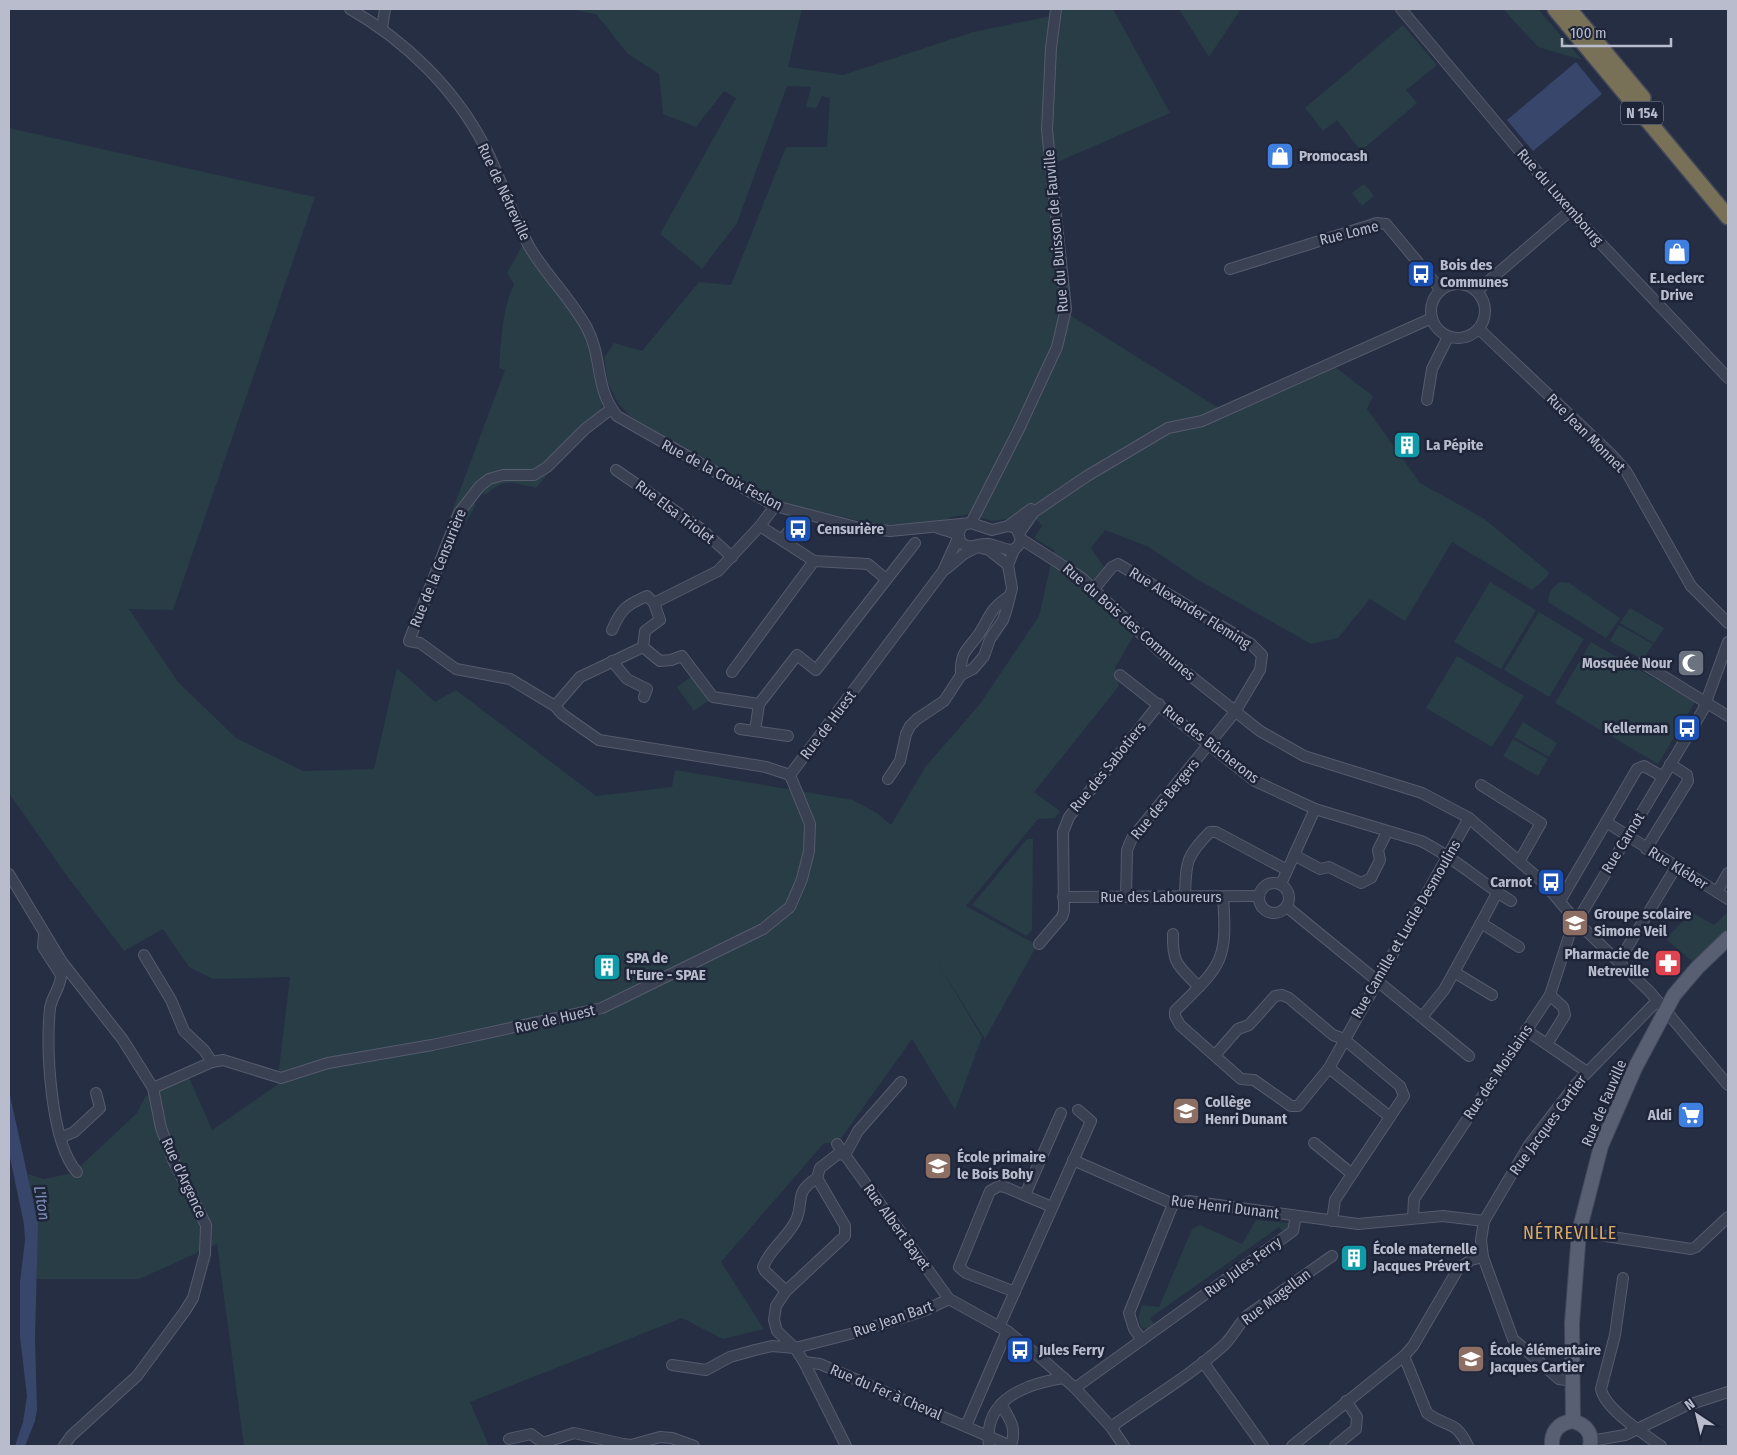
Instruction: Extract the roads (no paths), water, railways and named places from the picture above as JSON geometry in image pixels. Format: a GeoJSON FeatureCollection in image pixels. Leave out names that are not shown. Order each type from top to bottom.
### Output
{"type":"FeatureCollection","features":[{"type":"Feature","properties":{"kind":"highway","name":"N 154"},"geometry":{"type":"LineString","coordinates":[[1555,9],[1728,217]]}},
{"type":"Feature","properties":{"kind":"highway","name":"N 154"},"geometry":{"type":"LineString","coordinates":[[1569,9],[1728,201]]}},
{"type":"Feature","properties":{"kind":"main road","name":"Rue de Fauville"},"geometry":{"type":"LineString","coordinates":[[1573,1421],[1572,1323],[1580,1232],[1600,1146],[1636,1068],[1674,995],[1696,968],[1728,938]]}},
{"type":"Feature","properties":{"kind":"main road","name":"Rue de Fauville"},"geometry":{"type":"LineString","coordinates":[[1666,1012],[1728,947]]}},
{"type":"Feature","properties":{"kind":"main road"},"geometry":{"type":"LineString","coordinates":[[1552,1446],[1554,1431],[1559,1425],[1573,1421],[1586,1427],[1591,1444]]}},
{"type":"Feature","properties":{"kind":"street","name":"Rue de Nétreville"},"geometry":{"type":"LineString","coordinates":[[350,9],[382,28],[432,73],[482,141],[530,248],[586,328],[594,349],[600,384],[611,409]]}},
{"type":"Feature","properties":{"kind":"street"},"geometry":{"type":"LineString","coordinates":[[382,28],[385,9]]}},
{"type":"Feature","properties":{"kind":"street","name":"Rue du Buisson de Fauville"},"geometry":{"type":"LineString","coordinates":[[971,523],[1019,429],[1057,347],[1066,309],[1047,130],[1051,48],[1056,9]]}},
{"type":"Feature","properties":{"kind":"street","name":"Rue du Luxembourg"},"geometry":{"type":"LineString","coordinates":[[1401,9],[1570,211],[1728,378]]}},
{"type":"Feature","properties":{"kind":"street"},"geometry":{"type":"LineString","coordinates":[[1477,291],[1570,211]]}},
{"type":"Feature","properties":{"kind":"street","name":"Rue Lome"},"geometry":{"type":"LineString","coordinates":[[1230,269],[1377,223],[1386,224],[1441,290]]}},
{"type":"Feature","properties":{"kind":"street"},"geometry":{"type":"LineString","coordinates":[[1464,284],[1477,291],[1483,299],[1486,315],[1479,329],[1462,338],[1448,336],[1436,327],[1432,318],[1433,300],[1441,290],[1448,286],[1464,284]]}},
{"type":"Feature","properties":{"kind":"street"},"geometry":{"type":"LineString","coordinates":[[888,779],[900,761],[906,734],[910,726],[944,701],[961,675],[973,669],[984,656],[990,640],[1003,620],[1012,588],[1008,564],[1014,550],[1020,545],[1021,536],[1034,512],[1063,492],[1168,428],[1202,421],[1432,318]]}},
{"type":"Feature","properties":{"kind":"street","name":"Rue Jean Monnet"},"geometry":{"type":"LineString","coordinates":[[1479,329],[1611,454],[1626,471],[1690,586],[1728,623]]}},
{"type":"Feature","properties":{"kind":"street"},"geometry":{"type":"LineString","coordinates":[[1427,400],[1432,370],[1448,336]]}},
{"type":"Feature","properties":{"kind":"street","name":"Rue de la Croix Feslon"},"geometry":{"type":"LineString","coordinates":[[611,409],[628,424],[775,506],[860,528],[890,531],[971,523]]}},
{"type":"Feature","properties":{"kind":"street","name":"Rue de la Censurière"},"geometry":{"type":"LineString","coordinates":[[611,409],[585,429],[547,467],[534,476],[503,475],[489,479],[467,500],[459,513],[409,640],[420,643],[456,669],[510,679],[555,706],[562,714],[598,740],[766,767],[790,775]]}},
{"type":"Feature","properties":{"kind":"street","name":"Rue Elsa Triolet"},"geometry":{"type":"LineString","coordinates":[[616,470],[679,512],[732,557]]}},
{"type":"Feature","properties":{"kind":"street"},"geometry":{"type":"LineString","coordinates":[[1008,526],[1044,500],[1063,492]]}},
{"type":"Feature","properties":{"kind":"street"},"geometry":{"type":"LineString","coordinates":[[654,602],[718,571],[760,526],[775,506]]}},
{"type":"Feature","properties":{"kind":"street"},"geometry":{"type":"LineString","coordinates":[[782,539],[804,514]]}},
{"type":"Feature","properties":{"kind":"street"},"geometry":{"type":"LineString","coordinates":[[971,523],[963,525],[958,532],[958,538],[967,546],[989,550],[1008,564]]}},
{"type":"Feature","properties":{"kind":"street","name":"Rue du Bois des Communes"},"geometry":{"type":"LineString","coordinates":[[971,523],[992,530],[1008,526],[1016,528],[1021,536],[1070,568],[1158,650],[1260,731],[1304,756],[1422,793],[1469,818],[1520,860],[1560,901],[1577,922],[1619,961],[1657,1001],[1728,1085]]}},
{"type":"Feature","properties":{"kind":"street"},"geometry":{"type":"LineString","coordinates":[[760,526],[814,561],[868,564],[886,579]]}},
{"type":"Feature","properties":{"kind":"street","name":"Rue de la Croix Feslon"},"geometry":{"type":"LineString","coordinates":[[931,528],[954,532],[958,538]]}},
{"type":"Feature","properties":{"kind":"street","name":"Rue de Huest"},"geometry":{"type":"LineString","coordinates":[[153,1088],[212,1062],[223,1060],[282,1078],[328,1064],[432,1045],[602,1008],[763,929],[790,907],[802,880],[809,851],[810,824],[790,775],[943,571],[958,538]]}},
{"type":"Feature","properties":{"kind":"street"},"geometry":{"type":"LineString","coordinates":[[755,731],[759,704],[797,655],[816,670],[915,543]]}},
{"type":"Feature","properties":{"kind":"street"},"geometry":{"type":"LineString","coordinates":[[977,547],[988,544],[1014,550]]}},
{"type":"Feature","properties":{"kind":"street","name":"Rue de Huest"},"geometry":{"type":"LineString","coordinates":[[943,571],[964,554],[977,547]]}},
{"type":"Feature","properties":{"kind":"street"},"geometry":{"type":"LineString","coordinates":[[732,672],[814,561]]}},
{"type":"Feature","properties":{"kind":"street","name":"Rue Alexander Fleming"},"geometry":{"type":"LineString","coordinates":[[1094,589],[1112,567],[1118,564],[1251,644],[1262,655],[1260,670],[1235,712]]}},
{"type":"Feature","properties":{"kind":"street"},"geometry":{"type":"LineString","coordinates":[[612,630],[619,614],[627,605],[647,596],[654,602],[660,620],[646,631],[643,647]]}},
{"type":"Feature","properties":{"kind":"street"},"geometry":{"type":"LineString","coordinates":[[961,675],[961,662],[967,647],[979,634],[990,613],[1008,597]]}},
{"type":"Feature","properties":{"kind":"street"},"geometry":{"type":"LineString","coordinates":[[1707,702],[1728,642]]}},
{"type":"Feature","properties":{"kind":"street"},"geometry":{"type":"LineString","coordinates":[[555,706],[580,677],[643,647]]}},
{"type":"Feature","properties":{"kind":"street"},"geometry":{"type":"LineString","coordinates":[[643,647],[660,661],[682,656],[713,697],[759,704]]}},
{"type":"Feature","properties":{"kind":"street"},"geometry":{"type":"LineString","coordinates":[[612,661],[627,679],[647,689],[644,697]]}},
{"type":"Feature","properties":{"kind":"street"},"geometry":{"type":"LineString","coordinates":[[1642,663],[1728,716]]}},
{"type":"Feature","properties":{"kind":"street","name":"Rue des Bûcherons"},"geometry":{"type":"LineString","coordinates":[[1120,675],[1255,781],[1315,809],[1421,841],[1448,855],[1497,893],[1511,901]]}},
{"type":"Feature","properties":{"kind":"street","name":"Rue Carnot"},"geometry":{"type":"LineString","coordinates":[[1577,922],[1707,702]]}},
{"type":"Feature","properties":{"kind":"street","name":"Rue des Sabotiers"},"geometry":{"type":"LineString","coordinates":[[1039,944],[1062,917],[1063,832],[1069,817],[1159,704]]}},
{"type":"Feature","properties":{"kind":"street","name":"Rue des Bergers"},"geometry":{"type":"LineString","coordinates":[[1126,897],[1127,850],[1132,838],[1235,712]]}},
{"type":"Feature","properties":{"kind":"street"},"geometry":{"type":"LineString","coordinates":[[740,729],[788,736]]}},
{"type":"Feature","properties":{"kind":"street","name":"Rue Carnot"},"geometry":{"type":"LineString","coordinates":[[1646,848],[1688,781],[1687,774],[1670,764]]}},
{"type":"Feature","properties":{"kind":"street"},"geometry":{"type":"LineString","coordinates":[[1560,901],[1640,767],[1644,766],[1663,776]]}},
{"type":"Feature","properties":{"kind":"street"},"geometry":{"type":"LineString","coordinates":[[1481,785],[1541,823],[1520,860]]}},
{"type":"Feature","properties":{"kind":"street"},"geometry":{"type":"LineString","coordinates":[[1281,884],[1315,809]]}},
{"type":"Feature","properties":{"kind":"street","name":"Rue Camille et Lucile Desmoulins"},"geometry":{"type":"LineString","coordinates":[[1216,1054],[1241,1079],[1254,1080],[1291,1106],[1298,1106],[1329,1068],[1469,818]]}},
{"type":"Feature","properties":{"kind":"street","name":"Rue Kléber"},"geometry":{"type":"LineString","coordinates":[[1606,822],[1728,899]]}},
{"type":"Feature","properties":{"kind":"street"},"geometry":{"type":"LineString","coordinates":[[1185,897],[1186,862],[1195,847],[1210,832],[1216,832],[1287,870]]}},
{"type":"Feature","properties":{"kind":"street"},"geometry":{"type":"LineString","coordinates":[[1294,856],[1320,869],[1329,867],[1361,883],[1371,878],[1380,860],[1378,850],[1387,832]]}},
{"type":"Feature","properties":{"kind":"street"},"geometry":{"type":"LineString","coordinates":[[1619,961],[1676,867]]}},
{"type":"Feature","properties":{"kind":"street"},"geometry":{"type":"LineString","coordinates":[[1717,892],[1728,873]]}},
{"type":"Feature","properties":{"kind":"street","name":"Rue d'Argence"},"geometry":{"type":"LineString","coordinates":[[9,874],[62,962],[124,1040],[153,1088],[161,1128],[173,1160],[206,1225],[205,1254],[194,1298],[186,1311],[138,1376],[72,1436],[64,1446]]}},
{"type":"Feature","properties":{"kind":"street"},"geometry":{"type":"LineString","coordinates":[[1266,884],[1281,884],[1289,894],[1287,907],[1279,912],[1269,912],[1261,906],[1258,896],[1266,884]]}},
{"type":"Feature","properties":{"kind":"street"},"geometry":{"type":"LineString","coordinates":[[1422,1017],[1444,990],[1497,893]]}},
{"type":"Feature","properties":{"kind":"street","name":"Rue des Laboureurs"},"geometry":{"type":"LineString","coordinates":[[1063,897],[1258,896]]}},
{"type":"Feature","properties":{"kind":"street"},"geometry":{"type":"LineString","coordinates":[[1223,897],[1225,926],[1223,951],[1218,965],[1200,987],[1175,1011],[1174,1016],[1180,1026],[1216,1054],[1238,1030],[1249,1025],[1276,996],[1282,995],[1289,998],[1333,1035],[1344,1039],[1404,1090],[1404,1096],[1335,1200],[1332,1221]]}},
{"type":"Feature","properties":{"kind":"street"},"geometry":{"type":"LineString","coordinates":[[1287,907],[1469,1056]]}},
{"type":"Feature","properties":{"kind":"street","name":"Rue des Moislains"},"geometry":{"type":"LineString","coordinates":[[1413,1218],[1414,1199],[1550,996],[1570,933],[1577,922]]}},
{"type":"Feature","properties":{"kind":"street"},"geometry":{"type":"LineString","coordinates":[[1481,923],[1519,947]]}},
{"type":"Feature","properties":{"kind":"street"},"geometry":{"type":"LineString","coordinates":[[44,934],[43,947],[61,975],[50,1010],[49,1082],[51,1098],[69,1163],[77,1172]]}},
{"type":"Feature","properties":{"kind":"street"},"geometry":{"type":"LineString","coordinates":[[1173,934],[1172,952],[1176,963],[1200,987]]}},
{"type":"Feature","properties":{"kind":"street"},"geometry":{"type":"LineString","coordinates":[[144,955],[171,1000],[184,1031],[204,1050],[212,1062]]}},
{"type":"Feature","properties":{"kind":"street"},"geometry":{"type":"LineString","coordinates":[[1454,972],[1492,995]]}},
{"type":"Feature","properties":{"kind":"street"},"geometry":{"type":"LineString","coordinates":[[1547,1044],[1565,1015],[1563,1007],[1550,996]]}},
{"type":"Feature","properties":{"kind":"street","name":"Rue Jacques Cartier"},"geometry":{"type":"LineString","coordinates":[[1573,1381],[1559,1379],[1523,1350],[1513,1339],[1483,1257],[1481,1240],[1484,1221],[1530,1145],[1586,1072],[1657,1001]]}},
{"type":"Feature","properties":{"kind":"street"},"geometry":{"type":"LineString","coordinates":[[1526,1030],[1586,1072]]}},
{"type":"Feature","properties":{"kind":"street"},"geometry":{"type":"LineString","coordinates":[[1329,1068],[1390,1117]]}},
{"type":"Feature","properties":{"kind":"street"},"geometry":{"type":"LineString","coordinates":[[817,1178],[845,1226],[845,1236],[786,1291],[764,1271],[763,1267],[796,1218],[798,1200],[804,1190],[817,1178],[820,1168],[838,1154],[844,1155],[858,1131],[901,1082]]}},
{"type":"Feature","properties":{"kind":"street"},"geometry":{"type":"LineString","coordinates":[[62,1137],[74,1132],[100,1108],[96,1093]]}},
{"type":"Feature","properties":{"kind":"street"},"geometry":{"type":"LineString","coordinates":[[966,1426],[1015,1292],[1073,1160],[1078,1155],[1091,1121],[1078,1110]]}},
{"type":"Feature","properties":{"kind":"street"},"geometry":{"type":"LineString","coordinates":[[1025,1195],[1061,1113]]}},
{"type":"Feature","properties":{"kind":"street","name":"Rue Albert Bayet"},"geometry":{"type":"LineString","coordinates":[[837,1144],[949,1299]]}},
{"type":"Feature","properties":{"kind":"street"},"geometry":{"type":"LineString","coordinates":[[1314,1144],[1352,1174]]}},
{"type":"Feature","properties":{"kind":"street","name":"Rue Henri Dunant"},"geometry":{"type":"LineString","coordinates":[[1073,1160],[1173,1204],[1189,1201],[1296,1216]]}},
{"type":"Feature","properties":{"kind":"street"},"geometry":{"type":"LineString","coordinates":[[1015,1292],[966,1273],[959,1268],[990,1191],[999,1186],[1025,1195],[1052,1208]]}},
{"type":"Feature","properties":{"kind":"street"},"geometry":{"type":"LineString","coordinates":[[1142,1340],[1134,1329],[1129,1313],[1173,1204]]}},
{"type":"Feature","properties":{"kind":"street"},"geometry":{"type":"LineString","coordinates":[[1296,1216],[1358,1224],[1443,1216],[1484,1221]]}},
{"type":"Feature","properties":{"kind":"street","name":"Rue Jules Ferry"},"geometry":{"type":"LineString","coordinates":[[1075,1388],[1293,1231],[1296,1216]]}},
{"type":"Feature","properties":{"kind":"street"},"geometry":{"type":"LineString","coordinates":[[1580,1232],[1691,1249],[1696,1247],[1728,1217]]}},
{"type":"Feature","properties":{"kind":"street","name":"Rue Magellan"},"geometry":{"type":"LineString","coordinates":[[1111,1427],[1203,1362],[1226,1344],[1238,1325],[1248,1315],[1332,1256]]}},
{"type":"Feature","properties":{"kind":"street"},"geometry":{"type":"LineString","coordinates":[[1292,1446],[1404,1356],[1413,1346],[1458,1268],[1471,1260],[1483,1257]]}},
{"type":"Feature","properties":{"kind":"street"},"geometry":{"type":"LineString","coordinates":[[1623,1278],[1615,1335],[1601,1389],[1603,1397],[1661,1446]]}},
{"type":"Feature","properties":{"kind":"street","name":"Rue du Fer à Cheval"},"geometry":{"type":"LineString","coordinates":[[786,1291],[776,1306],[774,1320],[777,1331],[795,1348],[804,1362],[846,1446]]}},
{"type":"Feature","properties":{"kind":"street","name":"Rue Jean Bart"},"geometry":{"type":"LineString","coordinates":[[672,1365],[706,1370],[730,1357],[772,1346],[795,1348],[916,1313],[949,1299],[1003,1329],[1064,1378],[1111,1427],[1124,1446]]}},
{"type":"Feature","properties":{"kind":"street"},"geometry":{"type":"LineString","coordinates":[[1404,1356],[1427,1413],[1435,1419],[1454,1426],[1468,1446]]}},
{"type":"Feature","properties":{"kind":"street","name":"Rue du Fer à Cheval"},"geometry":{"type":"LineString","coordinates":[[804,1362],[820,1364],[966,1426],[988,1441],[1011,1446]]}},
{"type":"Feature","properties":{"kind":"street"},"geometry":{"type":"LineString","coordinates":[[1203,1362],[1263,1446]]}},
{"type":"Feature","properties":{"kind":"street"},"geometry":{"type":"LineString","coordinates":[[988,1441],[990,1419],[1001,1404],[1028,1387],[1064,1378]]}},
{"type":"Feature","properties":{"kind":"street"},"geometry":{"type":"LineString","coordinates":[[1591,1444],[1625,1435],[1685,1406],[1728,1392]]}},
{"type":"Feature","properties":{"kind":"street"},"geometry":{"type":"LineString","coordinates":[[1335,1446],[1356,1428],[1357,1418],[1346,1401]]}},
{"type":"Feature","properties":{"kind":"street"},"geometry":{"type":"LineString","coordinates":[[1001,1404],[1014,1429],[1015,1434],[1011,1446]]}},
{"type":"Feature","properties":{"kind":"street"},"geometry":{"type":"LineString","coordinates":[[509,1440],[531,1434],[542,1443],[574,1433],[631,1445],[660,1437],[672,1438],[694,1446]]}},
{"type":"Feature","properties":{"kind":"water"},"geometry":{"type":"Polygon","coordinates":[[[1576,62],[1602,94],[1533,151],[1507,120],[1576,62]]]}},
{"type":"Feature","properties":{"kind":"water"},"geometry":{"type":"Polygon","coordinates":[[[9,1091],[38,1223],[35,1338],[37,1410],[35,1421],[25,1446],[15,1446],[23,1422],[27,1396],[20,1337],[20,1282],[25,1240],[24,1224],[9,1153],[9,1091]]]}},
{"type":"Feature","properties":{"kind":"place","name":"Promocash"},"geometry":{"type":"Point","coordinates":[1280,156]}},
{"type":"Feature","properties":{"kind":"place","name":"E.Leclerc Drive"},"geometry":{"type":"Point","coordinates":[1677,252]}},
{"type":"Feature","properties":{"kind":"place","name":"Bois des Communes"},"geometry":{"type":"Point","coordinates":[1421,274]}},
{"type":"Feature","properties":{"kind":"place","name":"La Pépite"},"geometry":{"type":"Point","coordinates":[1407,445]}},
{"type":"Feature","properties":{"kind":"place","name":"Censurière"},"geometry":{"type":"Point","coordinates":[798,529]}},
{"type":"Feature","properties":{"kind":"place","name":"Mosquée Nour"},"geometry":{"type":"Point","coordinates":[1691,663]}},
{"type":"Feature","properties":{"kind":"place","name":"Kellerman"},"geometry":{"type":"Point","coordinates":[1687,728]}},
{"type":"Feature","properties":{"kind":"place","name":"Carnot"},"geometry":{"type":"Point","coordinates":[1551,882]}},
{"type":"Feature","properties":{"kind":"place","name":"Groupe scolaire Simone Veil"},"geometry":{"type":"Point","coordinates":[1575,923]}},
{"type":"Feature","properties":{"kind":"place","name":"Pharmacie de Netreville"},"geometry":{"type":"Point","coordinates":[1668,963]}},
{"type":"Feature","properties":{"kind":"place","name":"SPA de l\"Eure - SPAE"},"geometry":{"type":"Point","coordinates":[607,967]}},
{"type":"Feature","properties":{"kind":"place","name":"Collège Henri Dunant"},"geometry":{"type":"Point","coordinates":[1186,1111]}},
{"type":"Feature","properties":{"kind":"place","name":"Aldi"},"geometry":{"type":"Point","coordinates":[1691,1115]}},
{"type":"Feature","properties":{"kind":"place","name":"École primaire le Bois Bohy"},"geometry":{"type":"Point","coordinates":[938,1166]}},
{"type":"Feature","properties":{"kind":"place","name":"École maternelle Jacques Prévert"},"geometry":{"type":"Point","coordinates":[1354,1258]}},
{"type":"Feature","properties":{"kind":"place","name":"Jules Ferry"},"geometry":{"type":"Point","coordinates":[1020,1350]}},
{"type":"Feature","properties":{"kind":"place","name":"École élémentaire Jacques Cartier"},"geometry":{"type":"Point","coordinates":[1471,1359]}},
{"type":"Feature","properties":{"kind":"district","name":"NÉTREVILLE"},"geometry":{"type":"Point","coordinates":[1570,1233]}},
{"type":"Feature","properties":{"kind":"water label","name":"L'Iton"},"geometry":{"type":"Point","coordinates":[42,1203]}}]}
